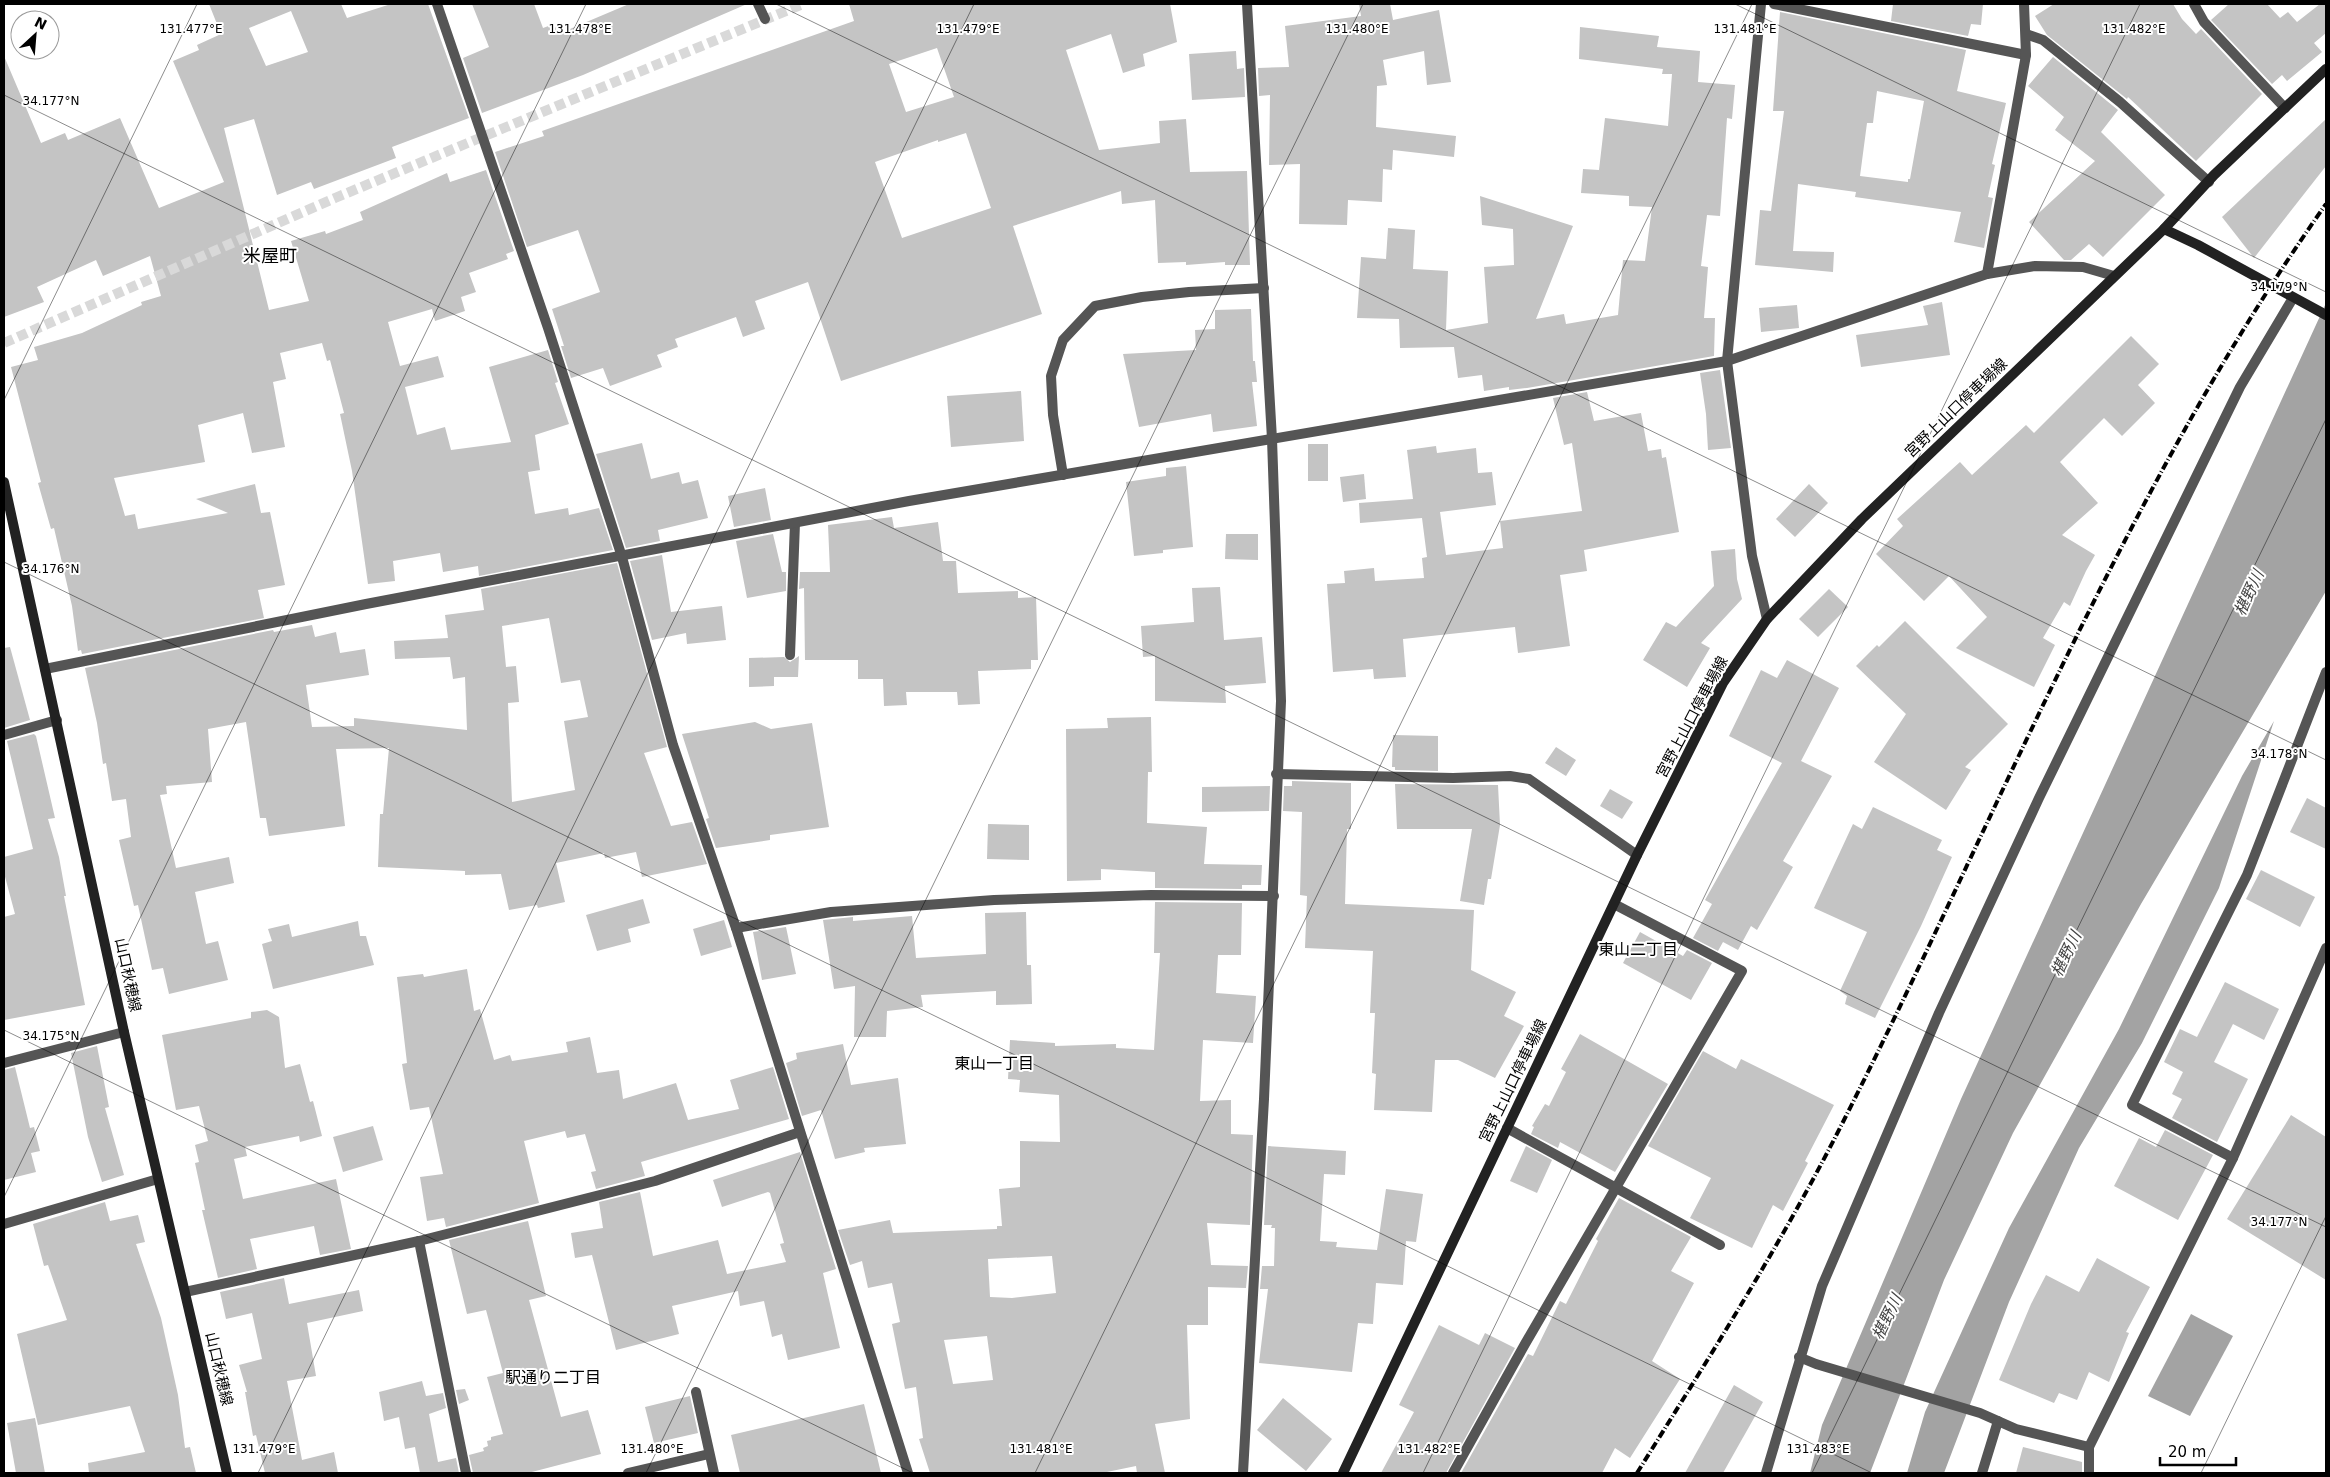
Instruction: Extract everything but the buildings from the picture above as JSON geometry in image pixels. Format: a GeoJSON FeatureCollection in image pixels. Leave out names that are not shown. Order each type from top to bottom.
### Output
{"type":"FeatureCollection","features":[{"type":"Feature","properties":{"kind":"main road","name":"宮野上山口停車場線"},"geometry":{"type":"LineString","coordinates":[[1343,1473],[1637,855],[1724,683],[1767,619],[1862,519],[2164,229],[2209,182],[2326,69]]}},
{"type":"Feature","properties":{"kind":"main road"},"geometry":{"type":"LineString","coordinates":[[2164,229],[2198,245],[2326,315]]}},
{"type":"Feature","properties":{"kind":"main road","name":"山口秋穂線"},"geometry":{"type":"LineString","coordinates":[[4,482],[124,1032],[186,1292],[226,1473]]}},
{"type":"Feature","properties":{"kind":"street"},"geometry":{"type":"LineString","coordinates":[[437,4],[548,328],[622,556],[673,744],[736,928],[908,1473]]}},
{"type":"Feature","properties":{"kind":"street"},"geometry":{"type":"LineString","coordinates":[[758,4],[765,19]]}},
{"type":"Feature","properties":{"kind":"street"},"geometry":{"type":"LineString","coordinates":[[1243,1473],[1274,896],[1276,774],[1281,701],[1272,439],[1247,4]]}},
{"type":"Feature","properties":{"kind":"street"},"geometry":{"type":"LineString","coordinates":[[1761,4],[1727,361],[1752,556],[1767,619]]}},
{"type":"Feature","properties":{"kind":"street"},"geometry":{"type":"LineString","coordinates":[[1774,4],[2026,55]]}},
{"type":"Feature","properties":{"kind":"street"},"geometry":{"type":"LineString","coordinates":[[1987,274],[2026,55],[2024,4]]}},
{"type":"Feature","properties":{"kind":"street"},"geometry":{"type":"LineString","coordinates":[[2194,4],[2204,22],[2285,108]]}},
{"type":"Feature","properties":{"kind":"street"},"geometry":{"type":"LineString","coordinates":[[2026,34],[2043,40],[2120,102],[2209,182]]}},
{"type":"Feature","properties":{"kind":"street"},"geometry":{"type":"LineString","coordinates":[[45,670],[366,604],[795,523],[1727,361],[1987,274],[2035,266],[2083,267],[2114,276]]}},
{"type":"Feature","properties":{"kind":"street"},"geometry":{"type":"LineString","coordinates":[[1063,475],[1053,415],[1051,376],[1064,340],[1095,306],[1142,297],[1189,292],[1264,288]]}},
{"type":"Feature","properties":{"kind":"street"},"geometry":{"type":"LineString","coordinates":[[1766,1473],[1799,1357],[1822,1286],[1943,1004],[2040,798],[2240,387],[2293,298]]}},
{"type":"Feature","properties":{"kind":"street"},"geometry":{"type":"LineString","coordinates":[[790,655],[795,523]]}},
{"type":"Feature","properties":{"kind":"street"},"geometry":{"type":"LineString","coordinates":[[2233,1158],[2132,1105],[2247,875],[2326,672]]}},
{"type":"Feature","properties":{"kind":"street"},"geometry":{"type":"LineString","coordinates":[[4,735],[57,720]]}},
{"type":"Feature","properties":{"kind":"street"},"geometry":{"type":"LineString","coordinates":[[1276,774],[1453,778],[1510,776],[1529,779],[1637,855]]}},
{"type":"Feature","properties":{"kind":"street"},"geometry":{"type":"LineString","coordinates":[[736,928],[831,912],[994,900],[1151,896],[1274,896]]}},
{"type":"Feature","properties":{"kind":"street"},"geometry":{"type":"LineString","coordinates":[[1453,1473],[1742,971],[1614,904]]}},
{"type":"Feature","properties":{"kind":"street"},"geometry":{"type":"LineString","coordinates":[[2089,1473],[2089,1447],[2233,1158],[2326,948]]}},
{"type":"Feature","properties":{"kind":"street"},"geometry":{"type":"LineString","coordinates":[[4,1062],[124,1032]]}},
{"type":"Feature","properties":{"kind":"street"},"geometry":{"type":"LineString","coordinates":[[1507,1128],[1720,1245]]}},
{"type":"Feature","properties":{"kind":"street"},"geometry":{"type":"LineString","coordinates":[[186,1292],[419,1241],[654,1181],[800,1132]]}},
{"type":"Feature","properties":{"kind":"street"},"geometry":{"type":"LineString","coordinates":[[4,1224],[158,1179]]}},
{"type":"Feature","properties":{"kind":"street"},"geometry":{"type":"LineString","coordinates":[[419,1241],[466,1473]]}},
{"type":"Feature","properties":{"kind":"street"},"geometry":{"type":"LineString","coordinates":[[1799,1357],[1816,1364],[1980,1413],[2016,1429],[2089,1447]]}},
{"type":"Feature","properties":{"kind":"street"},"geometry":{"type":"LineString","coordinates":[[696,1392],[714,1473]]}},
{"type":"Feature","properties":{"kind":"street"},"geometry":{"type":"LineString","coordinates":[[1982,1473],[1998,1421]]}},
{"type":"Feature","properties":{"kind":"street"},"geometry":{"type":"LineString","coordinates":[[628,1473],[709,1454]]}},
{"type":"Feature","properties":{"kind":"water","name":"椹野川"},"geometry":{"type":"Polygon","coordinates":[[[2326,303],[2326,591],[2141,904],[2013,1133],[1944,1280],[1870,1473],[1810,1473],[1822,1425],[1961,1099],[2326,303]]]}},
{"type":"Feature","properties":{"kind":"water"},"geometry":{"type":"Polygon","coordinates":[[[2274,721],[2219,888],[2142,1043],[2079,1148],[2009,1302],[1944,1473],[1907,1473],[1925,1412],[2009,1228],[2119,1029],[2242,776],[2274,721]]]}},
{"type":"Feature","properties":{"kind":"water"},"geometry":{"type":"Polygon","coordinates":[[[2191,1314],[2233,1336],[2190,1416],[2148,1396],[2191,1314]]]}},
{"type":"Feature","properties":{"kind":"tunnel"},"geometry":{"type":"LineString","coordinates":[[4,343],[335,198],[803,4]]}},
{"type":"Feature","properties":{"kind":"railway"},"geometry":{"type":"LineString","coordinates":[[1637,1473],[1746,1297],[1822,1162],[1903,1000],[2070,651],[2128,536],[2189,422],[2255,312],[2326,204]]}},
{"type":"Feature","properties":{"kind":"district","name":"米屋町"},"geometry":{"type":"Point","coordinates":[270,255]}},
{"type":"Feature","properties":{"kind":"district","name":"東山二丁目"},"geometry":{"type":"Point","coordinates":[1638,949]}},
{"type":"Feature","properties":{"kind":"district","name":"東山一丁目"},"geometry":{"type":"Point","coordinates":[994,1063]}},
{"type":"Feature","properties":{"kind":"district","name":"駅通り二丁目"},"geometry":{"type":"Point","coordinates":[553,1377]}}]}
